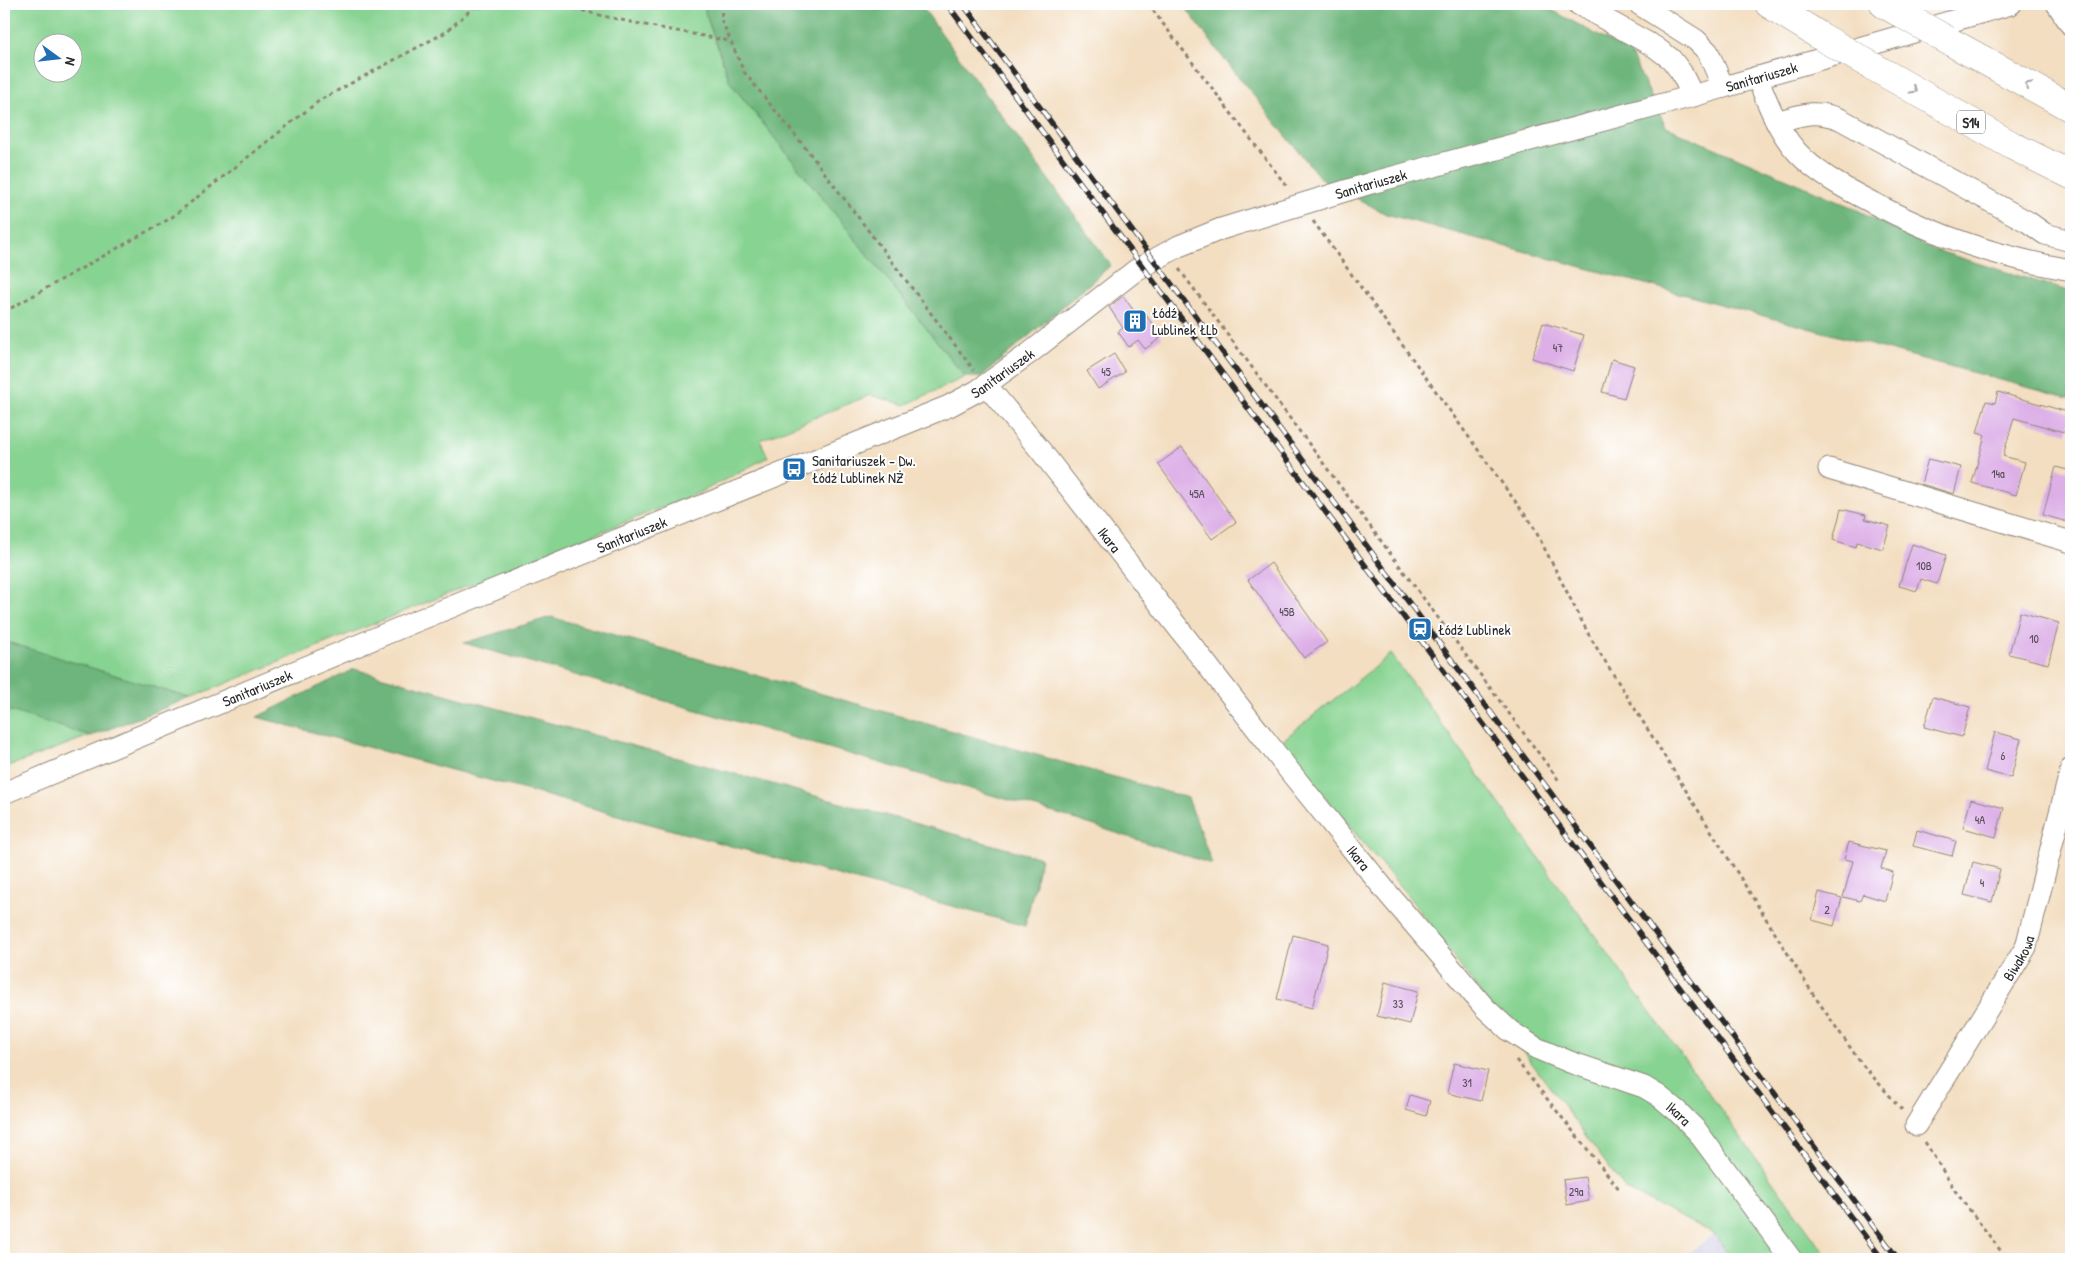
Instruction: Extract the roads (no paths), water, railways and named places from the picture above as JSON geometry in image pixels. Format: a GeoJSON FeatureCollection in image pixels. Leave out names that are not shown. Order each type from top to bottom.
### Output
{"type":"FeatureCollection","features":[{"type":"Feature","properties":{"kind":"highway","name":"S14"},"geometry":{"type":"LineString","coordinates":[[1768,4],[1820,36],[2013,146],[2071,175]]}},
{"type":"Feature","properties":{"kind":"highway"},"geometry":{"type":"LineString","coordinates":[[1892,8],[2071,108]]}},
{"type":"Feature","properties":{"kind":"street"},"geometry":{"type":"LineString","coordinates":[[1578,4],[1655,47],[1672,59],[1693,96]]}},
{"type":"Feature","properties":{"kind":"street"},"geometry":{"type":"LineString","coordinates":[[1639,4],[1696,40],[1708,52],[1723,87]]}},
{"type":"Feature","properties":{"kind":"street","name":"Sanitariuszek"},"geometry":{"type":"LineString","coordinates":[[4,793],[414,622],[942,409],[986,385],[1143,266],[1204,235],[1300,204],[1397,176],[1693,96],[2011,4]]}},
{"type":"Feature","properties":{"kind":"street"},"geometry":{"type":"LineString","coordinates":[[2057,4],[2071,25]]}},
{"type":"Feature","properties":{"kind":"street"},"geometry":{"type":"LineString","coordinates":[[1757,77],[1776,122],[1804,159],[1832,179],[1877,205],[1976,248],[2014,259],[2071,270]]}},
{"type":"Feature","properties":{"kind":"street"},"geometry":{"type":"LineString","coordinates":[[1776,122],[1808,113],[1825,113],[1840,119],[2028,222],[2045,234],[2071,241]]}},
{"type":"Feature","properties":{"kind":"street","name":"Ikara"},"geometry":{"type":"LineString","coordinates":[[986,385],[1041,451],[1291,773],[1385,890],[1485,1008],[1510,1031],[1536,1048],[1570,1062],[1644,1087],[1665,1101],[1696,1131],[1791,1259]]}},
{"type":"Feature","properties":{"kind":"street"},"geometry":{"type":"LineString","coordinates":[[1829,469],[2071,542]]}},
{"type":"Feature","properties":{"kind":"street","name":"Biwakowa"},"geometry":{"type":"LineString","coordinates":[[1916,1125],[2026,948],[2071,769]]}},
{"type":"Feature","properties":{"kind":"railway"},"geometry":{"type":"LineString","coordinates":[[947,4],[1882,1259]]}},
{"type":"Feature","properties":{"kind":"railway"},"geometry":{"type":"LineString","coordinates":[[963,4],[1898,1259]]}},
{"type":"Feature","properties":{"kind":"place","name":"Łódź Lublinek ŁLb"},"geometry":{"type":"Point","coordinates":[1135,321]}},
{"type":"Feature","properties":{"kind":"place","name":"Sanitariuszek - Dw. Łódź Lublinek NŻ"},"geometry":{"type":"Point","coordinates":[794,469]}},
{"type":"Feature","properties":{"kind":"place","name":"Łódź Lublinek"},"geometry":{"type":"Point","coordinates":[1420,629]}}]}
